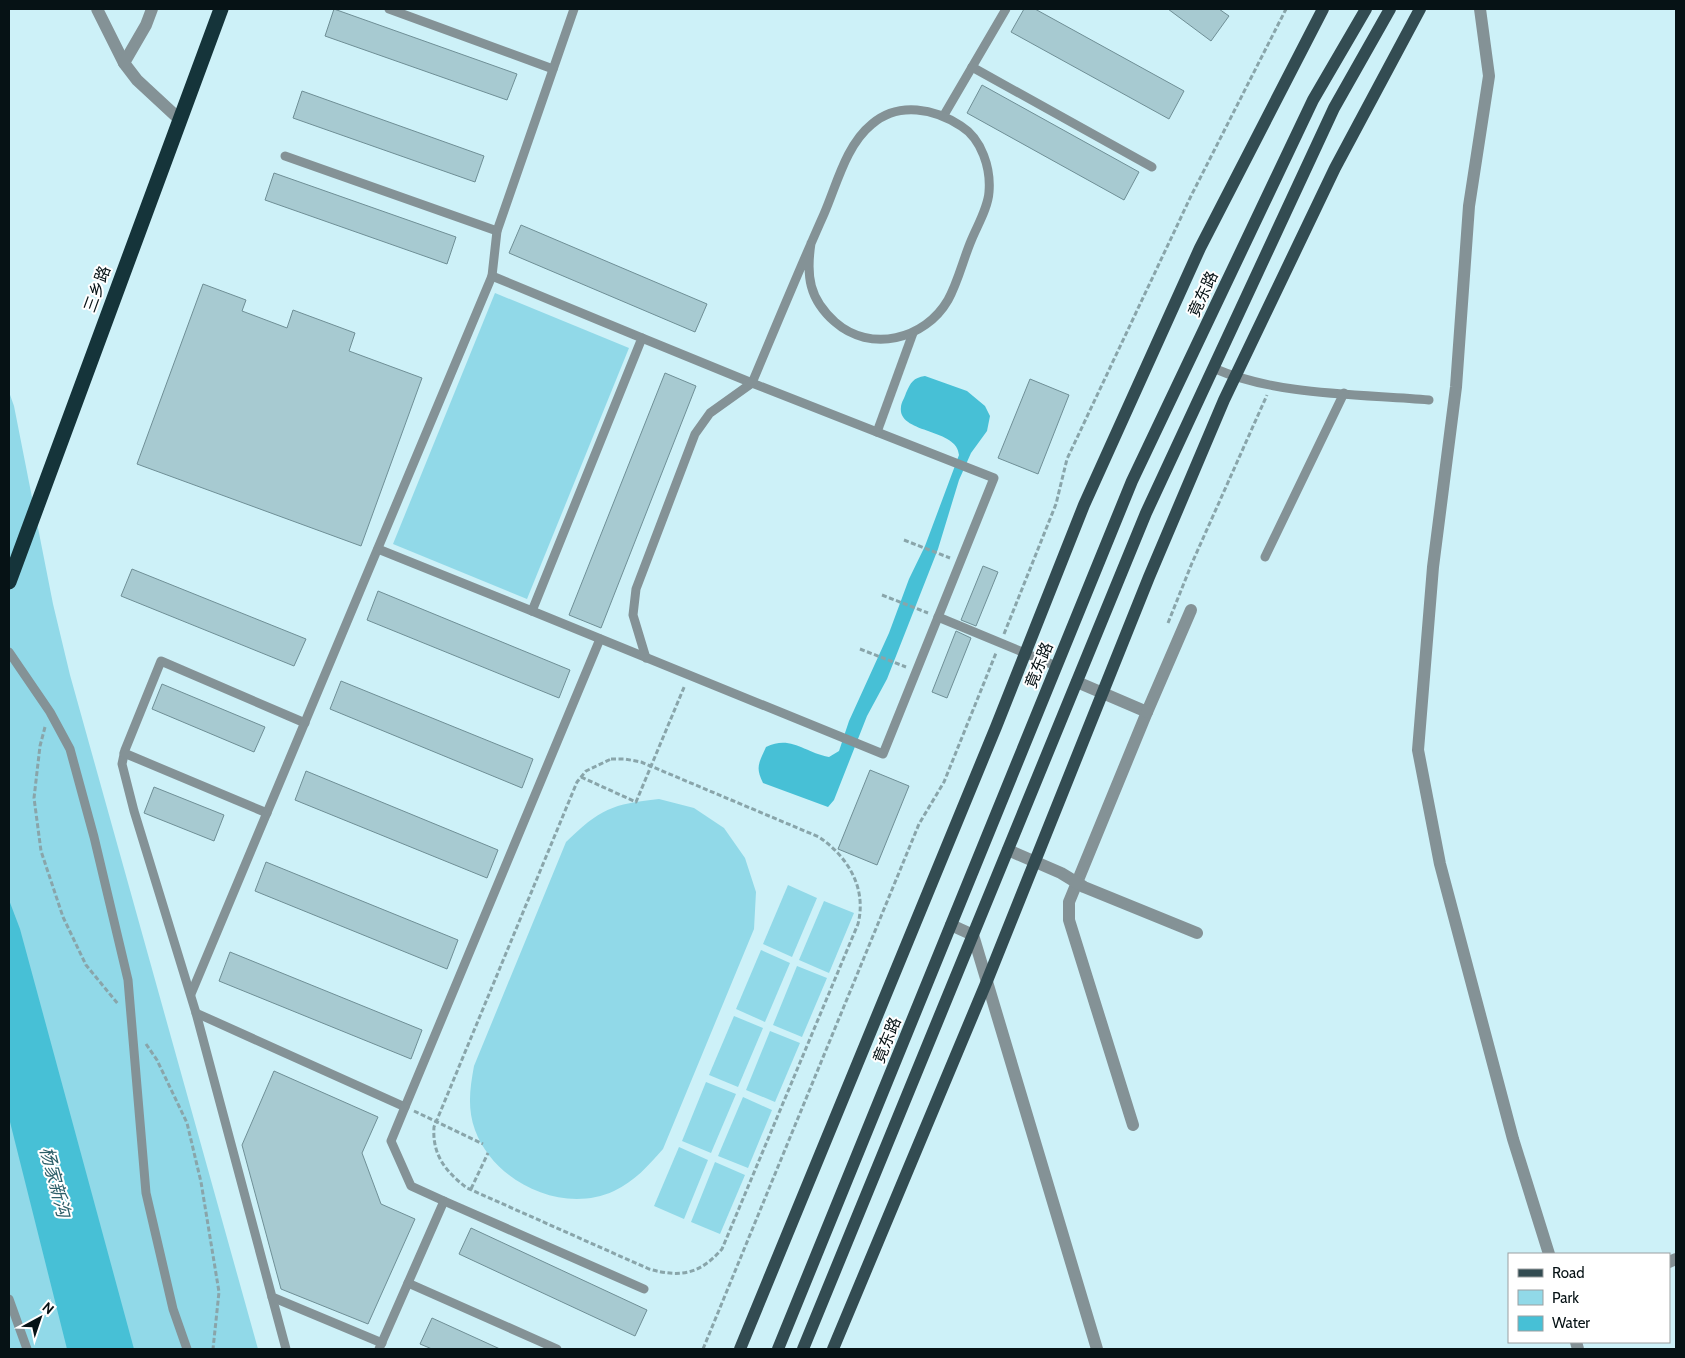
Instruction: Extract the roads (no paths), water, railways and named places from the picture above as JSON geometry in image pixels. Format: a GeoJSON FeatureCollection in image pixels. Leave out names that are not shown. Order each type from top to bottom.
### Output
{"type":"FeatureCollection","features":[{"type":"Feature","properties":{"kind":"highway","name":"三乡路"},"geometry":{"type":"LineString","coordinates":[[9,582],[178,118],[221,9]]}},
{"type":"Feature","properties":{"kind":"main road"},"geometry":{"type":"LineString","coordinates":[[740,1349],[1026,654],[1084,505],[1200,248],[1323,9]]}},
{"type":"Feature","properties":{"kind":"main road","name":"竟东路"},"geometry":{"type":"LineString","coordinates":[[778,1349],[1132,481],[1313,100],[1366,9]]}},
{"type":"Feature","properties":{"kind":"main road"},"geometry":{"type":"LineString","coordinates":[[804,1349],[1146,513],[1334,108],[1390,9]]}},
{"type":"Feature","properties":{"kind":"main road"},"geometry":{"type":"LineString","coordinates":[[833,1349],[987,981],[1186,489],[1235,377],[1335,168],[1420,9]]}},
{"type":"Feature","properties":{"kind":"street"},"geometry":{"type":"LineString","coordinates":[[97,9],[124,63],[137,80],[178,118]]}},
{"type":"Feature","properties":{"kind":"street"},"geometry":{"type":"LineString","coordinates":[[124,63],[146,25],[152,9]]}},
{"type":"Feature","properties":{"kind":"street"},"geometry":{"type":"LineString","coordinates":[[1480,9],[1489,76],[1469,206],[1456,387],[1433,567],[1418,750],[1440,864],[1514,1139],[1549,1253]]}},
{"type":"Feature","properties":{"kind":"street"},"geometry":{"type":"LineString","coordinates":[[1133,1125],[1069,920],[1069,902],[1191,610]]}},
{"type":"Feature","properties":{"kind":"street"},"geometry":{"type":"LineString","coordinates":[[1077,682],[1147,712]]}},
{"type":"Feature","properties":{"kind":"street"},"geometry":{"type":"LineString","coordinates":[[1008,850],[1077,882],[1197,933]]}},
{"type":"Feature","properties":{"kind":"street"},"geometry":{"type":"LineString","coordinates":[[951,925],[973,935],[1097,1349]]}},
{"type":"Feature","properties":{"kind":"lane"},"geometry":{"type":"LineString","coordinates":[[389,9],[553,69]]}},
{"type":"Feature","properties":{"kind":"lane"},"geometry":{"type":"LineString","coordinates":[[191,994],[492,276],[496,232],[574,9]]}},
{"type":"Feature","properties":{"kind":"lane"},"geometry":{"type":"LineString","coordinates":[[944,115],[1006,9]]}},
{"type":"Feature","properties":{"kind":"lane"},"geometry":{"type":"LineString","coordinates":[[972,67],[1152,167]]}},
{"type":"Feature","properties":{"kind":"lane"},"geometry":{"type":"LineString","coordinates":[[646,658],[633,615],[636,588],[695,434],[710,413],[752,382],[811,243],[856,139],[874,122],[896,112],[920,109],[944,115],[965,128],[980,147],[989,170],[989,194],[948,300],[933,320],[913,333],[889,340],[865,338],[843,328],[824,312],[812,291],[808,267],[811,243]]}},
{"type":"Feature","properties":{"kind":"lane"},"geometry":{"type":"LineString","coordinates":[[285,156],[496,232]]}},
{"type":"Feature","properties":{"kind":"lane"},"geometry":{"type":"LineString","coordinates":[[378,549],[883,754],[994,478],[642,338],[492,276]]}},
{"type":"Feature","properties":{"kind":"lane"},"geometry":{"type":"LineString","coordinates":[[877,432],[913,333]]}},
{"type":"Feature","properties":{"kind":"lane"},"geometry":{"type":"LineString","coordinates":[[532,611],[642,338]]}},
{"type":"Feature","properties":{"kind":"lane"},"geometry":{"type":"LineString","coordinates":[[1214,368],[1235,377],[1286,388],[1429,400]]}},
{"type":"Feature","properties":{"kind":"lane"},"geometry":{"type":"LineString","coordinates":[[1265,557],[1344,393]]}},
{"type":"Feature","properties":{"kind":"lane"},"geometry":{"type":"LineString","coordinates":[[938,618],[1056,666]]}},
{"type":"Feature","properties":{"kind":"lane"},"geometry":{"type":"LineString","coordinates":[[600,639],[391,1141],[411,1186],[644,1289]]}},
{"type":"Feature","properties":{"kind":"lane"},"geometry":{"type":"LineString","coordinates":[[9,652],[50,712],[70,749],[94,837],[128,980],[146,1193],[173,1309],[187,1349]]}},
{"type":"Feature","properties":{"kind":"lane"},"geometry":{"type":"LineString","coordinates":[[286,1349],[191,994],[134,811],[122,764],[124,753],[161,661],[305,723]]}},
{"type":"Feature","properties":{"kind":"lane"},"geometry":{"type":"LineString","coordinates":[[124,753],[267,813]]}},
{"type":"Feature","properties":{"kind":"lane"},"geometry":{"type":"LineString","coordinates":[[196,1013],[405,1107]]}},
{"type":"Feature","properties":{"kind":"lane"},"geometry":{"type":"LineString","coordinates":[[272,1297],[381,1346],[444,1201]]}},
{"type":"Feature","properties":{"kind":"lane"},"geometry":{"type":"LineString","coordinates":[[408,1283],[557,1349]]}},
{"type":"Feature","properties":{"kind":"lane"},"geometry":{"type":"LineString","coordinates":[[9,1299],[26,1349]]}},
{"type":"Feature","properties":{"kind":"water"},"geometry":{"type":"Polygon","coordinates":[[[925,376],[967,391],[985,406],[990,416],[987,431],[971,453],[959,480],[938,549],[887,679],[867,716],[834,800],[828,807],[763,783],[759,773],[759,765],[766,747],[775,744],[790,744],[829,757],[839,751],[849,721],[889,633],[909,579],[925,546],[959,455],[956,446],[949,440],[917,427],[902,416],[901,405],[909,386],[915,379],[925,376]]]}},
{"type":"Feature","properties":{"kind":"water","name":"杨家新沟"},"geometry":{"type":"Polygon","coordinates":[[[9,900],[20,929],[134,1349],[67,1349],[9,1118],[9,900]]]}}]}
